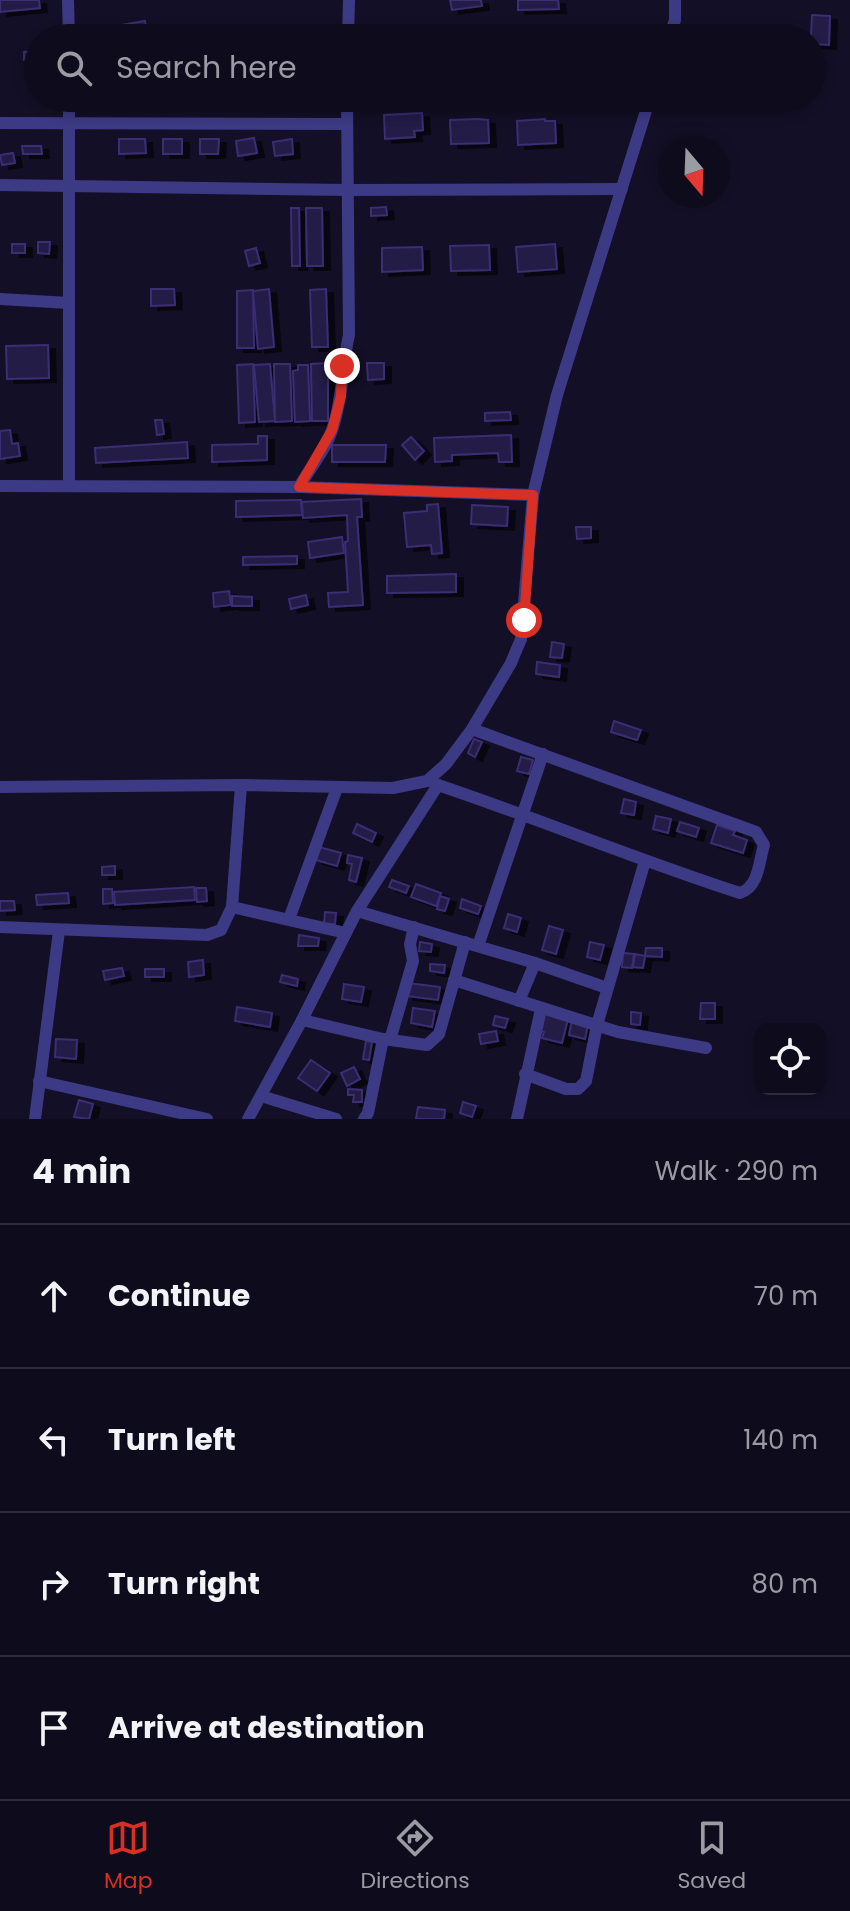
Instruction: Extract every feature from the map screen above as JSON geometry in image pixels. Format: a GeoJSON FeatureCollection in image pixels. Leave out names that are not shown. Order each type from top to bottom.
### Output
{"type":"FeatureCollection","features":[{"type":"Feature","properties":{"kind":"street"},"geometry":{"type":"LineString","coordinates":[[68,0],[69,24]]}},
{"type":"Feature","properties":{"kind":"street"},"geometry":{"type":"LineString","coordinates":[[348,24],[349,0]]}},
{"type":"Feature","properties":{"kind":"street"},"geometry":{"type":"LineString","coordinates":[[674,24],[675,0]]}},
{"type":"Feature","properties":{"kind":"street"},"geometry":{"type":"LineString","coordinates":[[69,112],[69,486]]}},
{"type":"Feature","properties":{"kind":"street"},"geometry":{"type":"LineString","coordinates":[[299,487],[332,430],[341,396],[342,366],[349,335],[347,112]]}},
{"type":"Feature","properties":{"kind":"street"},"geometry":{"type":"LineString","coordinates":[[248,1119],[357,911],[432,783],[472,729],[511,663],[521,639],[533,495],[557,395],[646,112]]}},
{"type":"Feature","properties":{"kind":"street"},"geometry":{"type":"LineString","coordinates":[[0,123],[347,124]]}},
{"type":"Feature","properties":{"kind":"street"},"geometry":{"type":"LineString","coordinates":[[0,185],[347,190],[622,189]]}},
{"type":"Feature","properties":{"kind":"street"},"geometry":{"type":"LineString","coordinates":[[0,299],[69,303]]}},
{"type":"Feature","properties":{"kind":"street"},"geometry":{"type":"LineString","coordinates":[[0,486],[299,487],[533,495]]}},
{"type":"Feature","properties":{"kind":"street"},"geometry":{"type":"LineString","coordinates":[[0,787],[241,785],[393,788],[432,783],[740,893],[753,884],[764,845],[756,832],[472,729]]}},
{"type":"Feature","properties":{"kind":"street"},"geometry":{"type":"LineString","coordinates":[[478,946],[543,754]]}},
{"type":"Feature","properties":{"kind":"street"},"geometry":{"type":"LineString","coordinates":[[0,927],[207,935],[221,930],[232,907],[241,785]]}},
{"type":"Feature","properties":{"kind":"street"},"geometry":{"type":"LineString","coordinates":[[289,919],[337,788]]}},
{"type":"Feature","properties":{"kind":"street"},"geometry":{"type":"LineString","coordinates":[[525,1074],[566,1089],[578,1089],[583,1085],[607,988],[645,861]]}},
{"type":"Feature","properties":{"kind":"street"},"geometry":{"type":"LineString","coordinates":[[232,907],[346,933]]}},
{"type":"Feature","properties":{"kind":"street"},"geometry":{"type":"LineString","coordinates":[[357,911],[535,963],[607,988]]}},
{"type":"Feature","properties":{"kind":"street"},"geometry":{"type":"LineString","coordinates":[[364,1119],[413,961],[410,944],[414,927]]}},
{"type":"Feature","properties":{"kind":"street"},"geometry":{"type":"LineString","coordinates":[[35,1119],[59,931]]}},
{"type":"Feature","properties":{"kind":"street"},"geometry":{"type":"LineString","coordinates":[[302,1020],[386,1040],[427,1045],[439,1034],[465,942]]}},
{"type":"Feature","properties":{"kind":"street"},"geometry":{"type":"LineString","coordinates":[[519,1001],[535,963]]}},
{"type":"Feature","properties":{"kind":"street"},"geometry":{"type":"LineString","coordinates":[[454,980],[618,1032],[706,1048]]}},
{"type":"Feature","properties":{"kind":"street"},"geometry":{"type":"LineString","coordinates":[[517,1119],[541,1009]]}},
{"type":"Feature","properties":{"kind":"street"},"geometry":{"type":"LineString","coordinates":[[39,1081],[207,1119]]}},
{"type":"Feature","properties":{"kind":"street"},"geometry":{"type":"LineString","coordinates":[[261,1096],[336,1119]]}},
{"type":"Feature","properties":{"kind":"building"},"geometry":{"type":"Polygon","coordinates":[[[0,0],[39,0],[40,8],[0,12],[0,0]]]}},
{"type":"Feature","properties":{"kind":"building"},"geometry":{"type":"Polygon","coordinates":[[[450,0],[481,0],[482,6],[452,10],[450,0]]]}},
{"type":"Feature","properties":{"kind":"building"},"geometry":{"type":"Polygon","coordinates":[[[518,0],[558,0],[559,9],[518,10],[518,0]]]}},
{"type":"Feature","properties":{"kind":"building"},"geometry":{"type":"Polygon","coordinates":[[[812,15],[830,16],[829,45],[826,45],[826,24],[812,24],[812,15]]]}},
{"type":"Feature","properties":{"kind":"building"},"geometry":{"type":"Polygon","coordinates":[[[422,113],[423,130],[414,131],[415,137],[385,139],[384,115],[422,113]]]}},
{"type":"Feature","properties":{"kind":"building"},"geometry":{"type":"Polygon","coordinates":[[[450,120],[488,120],[489,143],[451,144],[450,120]]]}},
{"type":"Feature","properties":{"kind":"building"},"geometry":{"type":"Polygon","coordinates":[[[517,121],[555,121],[556,143],[518,145],[517,121]]]}},
{"type":"Feature","properties":{"kind":"building"},"geometry":{"type":"Polygon","coordinates":[[[254,138],[257,153],[238,156],[236,141],[254,138]]]}},
{"type":"Feature","properties":{"kind":"building"},"geometry":{"type":"Polygon","coordinates":[[[119,139],[145,139],[146,153],[119,154],[119,139]]]}},
{"type":"Feature","properties":{"kind":"building"},"geometry":{"type":"Polygon","coordinates":[[[163,139],[182,139],[182,154],[163,154],[163,139]]]}},
{"type":"Feature","properties":{"kind":"building"},"geometry":{"type":"Polygon","coordinates":[[[200,139],[219,139],[218,154],[200,154],[200,139]]]}},
{"type":"Feature","properties":{"kind":"building"},"geometry":{"type":"Polygon","coordinates":[[[292,139],[293,154],[275,156],[273,142],[292,139]]]}},
{"type":"Feature","properties":{"kind":"building"},"geometry":{"type":"Polygon","coordinates":[[[22,146],[41,146],[42,154],[23,154],[22,146]]]}},
{"type":"Feature","properties":{"kind":"building"},"geometry":{"type":"Polygon","coordinates":[[[13,153],[15,163],[2,165],[0,155],[13,153]]]}},
{"type":"Feature","properties":{"kind":"building"},"geometry":{"type":"Polygon","coordinates":[[[386,207],[387,215],[371,216],[371,208],[386,207]]]}},
{"type":"Feature","properties":{"kind":"building"},"geometry":{"type":"Polygon","coordinates":[[[291,208],[299,208],[300,266],[292,266],[291,208]]]}},
{"type":"Feature","properties":{"kind":"building"},"geometry":{"type":"Polygon","coordinates":[[[306,208],[322,208],[323,266],[307,266],[306,208]]]}},
{"type":"Feature","properties":{"kind":"building"},"geometry":{"type":"Polygon","coordinates":[[[38,242],[50,242],[49,254],[38,253],[38,242]]]}},
{"type":"Feature","properties":{"kind":"building"},"geometry":{"type":"Polygon","coordinates":[[[12,244],[25,244],[25,253],[12,253],[12,244]]]}},
{"type":"Feature","properties":{"kind":"building"},"geometry":{"type":"Polygon","coordinates":[[[555,244],[557,269],[518,272],[516,247],[555,244]]]}},
{"type":"Feature","properties":{"kind":"building"},"geometry":{"type":"Polygon","coordinates":[[[489,245],[490,270],[451,271],[450,246],[489,245]]]}},
{"type":"Feature","properties":{"kind":"building"},"geometry":{"type":"Polygon","coordinates":[[[422,247],[423,270],[382,272],[382,248],[422,247]]]}},
{"type":"Feature","properties":{"kind":"building"},"geometry":{"type":"Polygon","coordinates":[[[256,248],[260,263],[249,266],[245,251],[256,248]]]}},
{"type":"Feature","properties":{"kind":"building"},"geometry":{"type":"Polygon","coordinates":[[[151,289],[174,289],[175,305],[151,306],[151,289]]]}},
{"type":"Feature","properties":{"kind":"building"},"geometry":{"type":"Polygon","coordinates":[[[269,289],[274,347],[258,349],[253,291],[269,289]]]}},
{"type":"Feature","properties":{"kind":"building"},"geometry":{"type":"Polygon","coordinates":[[[326,289],[328,347],[312,347],[310,290],[326,289]]]}},
{"type":"Feature","properties":{"kind":"building"},"geometry":{"type":"Polygon","coordinates":[[[253,290],[254,348],[237,348],[237,291],[253,290]]]}},
{"type":"Feature","properties":{"kind":"building"},"geometry":{"type":"Polygon","coordinates":[[[48,345],[49,378],[7,379],[6,346],[48,345]]]}},
{"type":"Feature","properties":{"kind":"building"},"geometry":{"type":"Polygon","coordinates":[[[328,363],[328,421],[312,421],[311,364],[328,363]]]}},
{"type":"Feature","properties":{"kind":"building"},"geometry":{"type":"Polygon","coordinates":[[[367,363],[384,363],[384,379],[368,380],[367,363]]]}},
{"type":"Feature","properties":{"kind":"building"},"geometry":{"type":"Polygon","coordinates":[[[253,364],[255,422],[239,423],[237,365],[253,364]]]}},
{"type":"Feature","properties":{"kind":"building"},"geometry":{"type":"Polygon","coordinates":[[[270,364],[275,421],[259,422],[254,365],[270,364]]]}},
{"type":"Feature","properties":{"kind":"building"},"geometry":{"type":"Polygon","coordinates":[[[274,364],[290,364],[292,421],[275,422],[274,364]]]}},
{"type":"Feature","properties":{"kind":"building"},"geometry":{"type":"Polygon","coordinates":[[[298,365],[308,365],[310,421],[295,422],[293,371],[298,370],[298,365]]]}},
{"type":"Feature","properties":{"kind":"building"},"geometry":{"type":"Polygon","coordinates":[[[510,412],[511,420],[485,421],[485,413],[510,412]]]}},
{"type":"Feature","properties":{"kind":"building"},"geometry":{"type":"Polygon","coordinates":[[[155,420],[162,420],[164,434],[157,435],[155,420]]]}},
{"type":"Feature","properties":{"kind":"building"},"geometry":{"type":"Polygon","coordinates":[[[10,430],[12,444],[18,443],[20,456],[0,459],[0,431],[10,430]]]}},
{"type":"Feature","properties":{"kind":"building"},"geometry":{"type":"Polygon","coordinates":[[[511,435],[512,462],[499,462],[498,453],[452,455],[452,461],[435,462],[434,438],[511,435]]]}},
{"type":"Feature","properties":{"kind":"building"},"geometry":{"type":"Polygon","coordinates":[[[258,436],[267,436],[267,460],[212,462],[212,445],[258,444],[258,436]]]}},
{"type":"Feature","properties":{"kind":"building"},"geometry":{"type":"Polygon","coordinates":[[[411,437],[424,451],[415,460],[402,445],[411,437]]]}},
{"type":"Feature","properties":{"kind":"building"},"geometry":{"type":"Polygon","coordinates":[[[187,442],[188,458],[96,463],[95,448],[187,442]]]}},
{"type":"Feature","properties":{"kind":"building"},"geometry":{"type":"Polygon","coordinates":[[[332,445],[386,445],[385,462],[332,462],[332,445]]]}},
{"type":"Feature","properties":{"kind":"building"},"geometry":{"type":"Polygon","coordinates":[[[361,499],[362,517],[357,517],[363,605],[329,607],[328,593],[348,592],[347,515],[303,518],[302,502],[361,499]]]}},
{"type":"Feature","properties":{"kind":"building"},"geometry":{"type":"Polygon","coordinates":[[[301,500],[302,515],[236,517],[236,501],[301,500]]]}},
{"type":"Feature","properties":{"kind":"building"},"geometry":{"type":"Polygon","coordinates":[[[438,504],[442,553],[432,554],[431,545],[407,547],[404,513],[427,511],[427,505],[438,504]]]}},
{"type":"Feature","properties":{"kind":"building"},"geometry":{"type":"Polygon","coordinates":[[[472,505],[508,507],[507,526],[471,524],[472,505]]]}},
{"type":"Feature","properties":{"kind":"building"},"geometry":{"type":"Polygon","coordinates":[[[576,527],[591,527],[591,538],[577,539],[576,527]]]}},
{"type":"Feature","properties":{"kind":"building"},"geometry":{"type":"Polygon","coordinates":[[[342,537],[344,553],[310,558],[308,542],[342,537]]]}},
{"type":"Feature","properties":{"kind":"building"},"geometry":{"type":"Polygon","coordinates":[[[297,556],[297,564],[243,565],[243,557],[297,556]]]}},
{"type":"Feature","properties":{"kind":"building"},"geometry":{"type":"Polygon","coordinates":[[[456,574],[456,592],[387,593],[387,576],[456,574]]]}},
{"type":"Feature","properties":{"kind":"building"},"geometry":{"type":"Polygon","coordinates":[[[229,591],[231,605],[214,607],[213,593],[229,591]]]}},
{"type":"Feature","properties":{"kind":"building"},"geometry":{"type":"Polygon","coordinates":[[[306,595],[308,605],[291,609],[289,599],[306,595]]]}},
{"type":"Feature","properties":{"kind":"building"},"geometry":{"type":"Polygon","coordinates":[[[232,596],[252,597],[252,606],[232,606],[232,596]]]}},
{"type":"Feature","properties":{"kind":"building"},"geometry":{"type":"Polygon","coordinates":[[[552,642],[564,644],[562,658],[550,657],[552,642]]]}},
{"type":"Feature","properties":{"kind":"building"},"geometry":{"type":"Polygon","coordinates":[[[537,662],[560,665],[559,677],[536,674],[537,662]]]}},
{"type":"Feature","properties":{"kind":"building"},"geometry":{"type":"Polygon","coordinates":[[[614,721],[641,730],[637,740],[611,732],[614,721]]]}},
{"type":"Feature","properties":{"kind":"building"},"geometry":{"type":"Polygon","coordinates":[[[474,739],[482,742],[475,757],[468,753],[474,739]]]}},
{"type":"Feature","properties":{"kind":"building"},"geometry":{"type":"Polygon","coordinates":[[[521,757],[533,760],[529,774],[517,771],[521,757]]]}},
{"type":"Feature","properties":{"kind":"building"},"geometry":{"type":"Polygon","coordinates":[[[624,799],[636,802],[634,815],[621,813],[624,799]]]}},
{"type":"Feature","properties":{"kind":"building"},"geometry":{"type":"Polygon","coordinates":[[[656,816],[671,819],[668,833],[653,829],[656,816]]]}},
{"type":"Feature","properties":{"kind":"building"},"geometry":{"type":"Polygon","coordinates":[[[680,822],[699,828],[696,837],[677,831],[680,822]]]}},
{"type":"Feature","properties":{"kind":"building"},"geometry":{"type":"Polygon","coordinates":[[[357,824],[376,833],[372,842],[353,833],[357,824]]]}},
{"type":"Feature","properties":{"kind":"building"},"geometry":{"type":"Polygon","coordinates":[[[717,825],[735,831],[733,835],[747,840],[743,853],[711,843],[717,825]]]}},
{"type":"Feature","properties":{"kind":"building"},"geometry":{"type":"Polygon","coordinates":[[[319,847],[341,853],[337,866],[316,860],[319,847]]]}},
{"type":"Feature","properties":{"kind":"building"},"geometry":{"type":"Polygon","coordinates":[[[348,855],[362,858],[356,882],[349,880],[352,864],[347,863],[348,855]]]}},
{"type":"Feature","properties":{"kind":"building"},"geometry":{"type":"Polygon","coordinates":[[[115,866],[115,875],[102,875],[102,867],[115,866]]]}},
{"type":"Feature","properties":{"kind":"building"},"geometry":{"type":"Polygon","coordinates":[[[392,880],[409,886],[406,893],[389,887],[392,880]]]}},
{"type":"Feature","properties":{"kind":"building"},"geometry":{"type":"Polygon","coordinates":[[[416,884],[441,893],[436,906],[411,897],[416,884]]]}},
{"type":"Feature","properties":{"kind":"building"},"geometry":{"type":"Polygon","coordinates":[[[194,887],[195,900],[115,905],[114,892],[194,887]]]}},
{"type":"Feature","properties":{"kind":"building"},"geometry":{"type":"Polygon","coordinates":[[[196,888],[206,888],[207,901],[197,902],[196,888]]]}},
{"type":"Feature","properties":{"kind":"building"},"geometry":{"type":"Polygon","coordinates":[[[103,889],[112,889],[113,903],[103,904],[103,889]]]}},
{"type":"Feature","properties":{"kind":"building"},"geometry":{"type":"Polygon","coordinates":[[[68,893],[69,903],[37,905],[36,895],[68,893]]]}},
{"type":"Feature","properties":{"kind":"building"},"geometry":{"type":"Polygon","coordinates":[[[440,896],[449,899],[445,911],[437,909],[440,896]]]}},
{"type":"Feature","properties":{"kind":"building"},"geometry":{"type":"Polygon","coordinates":[[[462,899],[481,906],[478,914],[460,908],[462,899]]]}},
{"type":"Feature","properties":{"kind":"building"},"geometry":{"type":"Polygon","coordinates":[[[0,901],[14,901],[15,910],[0,911],[0,901]]]}},
{"type":"Feature","properties":{"kind":"building"},"geometry":{"type":"Polygon","coordinates":[[[325,912],[336,913],[335,924],[324,924],[325,912]]]}},
{"type":"Feature","properties":{"kind":"building"},"geometry":{"type":"Polygon","coordinates":[[[508,914],[521,918],[517,932],[504,928],[508,914]]]}},
{"type":"Feature","properties":{"kind":"building"},"geometry":{"type":"Polygon","coordinates":[[[549,926],[563,930],[556,954],[542,950],[549,926]]]}},
{"type":"Feature","properties":{"kind":"building"},"geometry":{"type":"Polygon","coordinates":[[[299,935],[319,938],[318,946],[298,946],[299,935]]]}},
{"type":"Feature","properties":{"kind":"building"},"geometry":{"type":"Polygon","coordinates":[[[420,942],[432,944],[431,952],[419,951],[420,942]]]}},
{"type":"Feature","properties":{"kind":"building"},"geometry":{"type":"Polygon","coordinates":[[[590,942],[604,945],[600,960],[587,957],[590,942]]]}},
{"type":"Feature","properties":{"kind":"building"},"geometry":{"type":"Polygon","coordinates":[[[646,948],[662,948],[662,957],[645,956],[646,948]]]}},
{"type":"Feature","properties":{"kind":"building"},"geometry":{"type":"Polygon","coordinates":[[[623,953],[634,954],[632,968],[622,967],[623,953]]]}},
{"type":"Feature","properties":{"kind":"building"},"geometry":{"type":"Polygon","coordinates":[[[635,954],[645,956],[643,968],[633,967],[635,954]]]}},
{"type":"Feature","properties":{"kind":"building"},"geometry":{"type":"Polygon","coordinates":[[[203,960],[204,975],[189,977],[188,962],[203,960]]]}},
{"type":"Feature","properties":{"kind":"building"},"geometry":{"type":"Polygon","coordinates":[[[430,964],[445,965],[444,973],[430,971],[430,964]]]}},
{"type":"Feature","properties":{"kind":"building"},"geometry":{"type":"Polygon","coordinates":[[[122,968],[124,976],[105,980],[103,971],[122,968]]]}},
{"type":"Feature","properties":{"kind":"building"},"geometry":{"type":"Polygon","coordinates":[[[145,969],[164,969],[164,977],[145,977],[145,969]]]}},
{"type":"Feature","properties":{"kind":"building"},"geometry":{"type":"Polygon","coordinates":[[[282,975],[298,979],[297,986],[280,982],[282,975]]]}},
{"type":"Feature","properties":{"kind":"building"},"geometry":{"type":"Polygon","coordinates":[[[408,983],[440,987],[438,1000],[406,996],[408,983]]]}},
{"type":"Feature","properties":{"kind":"building"},"geometry":{"type":"Polygon","coordinates":[[[344,984],[364,987],[361,1002],[342,999],[344,984]]]}},
{"type":"Feature","properties":{"kind":"building"},"geometry":{"type":"Polygon","coordinates":[[[701,1003],[715,1003],[715,1019],[700,1019],[701,1003]]]}},
{"type":"Feature","properties":{"kind":"building"},"geometry":{"type":"Polygon","coordinates":[[[237,1007],[272,1013],[270,1027],[235,1021],[237,1007]]]}},
{"type":"Feature","properties":{"kind":"building"},"geometry":{"type":"Polygon","coordinates":[[[413,1008],[435,1011],[432,1027],[411,1023],[413,1008]]]}},
{"type":"Feature","properties":{"kind":"building"},"geometry":{"type":"Polygon","coordinates":[[[542,1012],[568,1019],[562,1043],[542,1038],[544,1032],[537,1031],[542,1012]]]}},
{"type":"Feature","properties":{"kind":"building"},"geometry":{"type":"Polygon","coordinates":[[[631,1012],[641,1013],[640,1025],[631,1024],[631,1012]]]}},
{"type":"Feature","properties":{"kind":"building"},"geometry":{"type":"Polygon","coordinates":[[[495,1016],[508,1019],[505,1028],[493,1025],[495,1016]]]}},
{"type":"Feature","properties":{"kind":"building"},"geometry":{"type":"Polygon","coordinates":[[[572,1020],[588,1024],[585,1039],[569,1035],[572,1020]]]}},
{"type":"Feature","properties":{"kind":"building"},"geometry":{"type":"Polygon","coordinates":[[[496,1031],[498,1041],[481,1044],[479,1034],[496,1031]]]}},
{"type":"Feature","properties":{"kind":"building"},"geometry":{"type":"Polygon","coordinates":[[[56,1039],[77,1040],[76,1059],[55,1057],[56,1039]]]}},
{"type":"Feature","properties":{"kind":"building"},"geometry":{"type":"Polygon","coordinates":[[[366,1041],[372,1042],[369,1060],[363,1059],[366,1041]]]}},
{"type":"Feature","properties":{"kind":"building"},"geometry":{"type":"Polygon","coordinates":[[[311,1060],[330,1073],[317,1091],[298,1078],[311,1060]]]}},
{"type":"Feature","properties":{"kind":"building"},"geometry":{"type":"Polygon","coordinates":[[[354,1067],[360,1079],[347,1086],[341,1073],[354,1067]]]}},
{"type":"Feature","properties":{"kind":"building"},"geometry":{"type":"Polygon","coordinates":[[[348,1089],[362,1090],[362,1102],[353,1102],[354,1095],[348,1095],[348,1089]]]}},
{"type":"Feature","properties":{"kind":"building"},"geometry":{"type":"Polygon","coordinates":[[[79,1100],[93,1104],[89,1119],[74,1117],[79,1100]]]}},
{"type":"Feature","properties":{"kind":"building"},"geometry":{"type":"Polygon","coordinates":[[[463,1102],[476,1106],[472,1117],[460,1113],[463,1102]]]}},
{"type":"Feature","properties":{"kind":"building"},"geometry":{"type":"Polygon","coordinates":[[[418,1107],[445,1110],[444,1119],[416,1119],[418,1107]]]}},
{"type":"Feature","properties":{"kind":"route"},"geometry":{"type":"LineString","coordinates":[[342,366],[341,396],[332,430],[299,487],[533,495],[524,620]]}}]}
